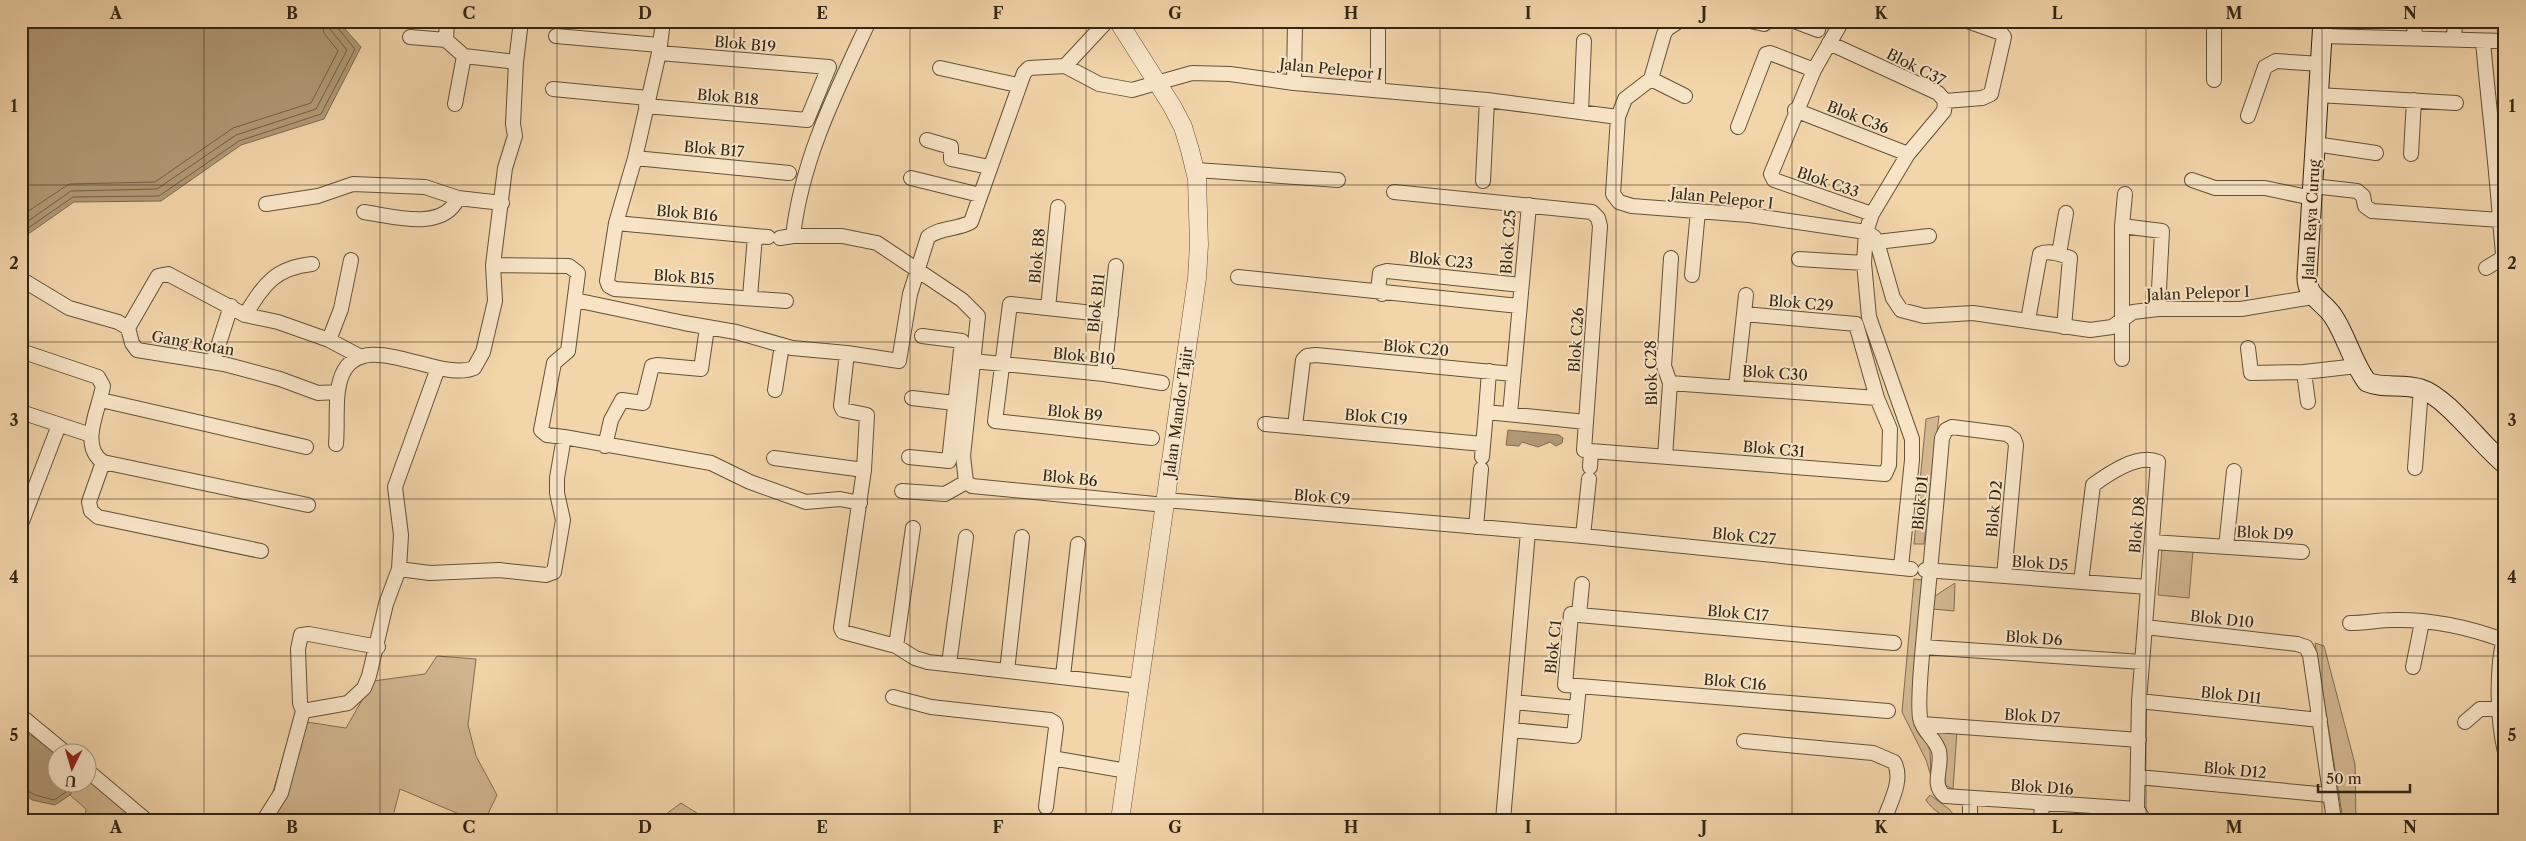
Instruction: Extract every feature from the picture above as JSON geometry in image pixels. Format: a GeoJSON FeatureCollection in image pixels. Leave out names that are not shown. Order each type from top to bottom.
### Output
{"type":"FeatureCollection","features":[{"type":"Feature","properties":{"kind":"main road","name":"Jalan Raya Curug"},"geometry":{"type":"LineString","coordinates":[[2322,29],[2307,284],[2313,297],[2330,313],[2344,332],[2357,366],[2366,382],[2421,389],[2448,407],[2505,464]]}},
{"type":"Feature","properties":{"kind":"street"},"geometry":{"type":"LineString","coordinates":[[446,40],[447,21]]}},
{"type":"Feature","properties":{"kind":"street"},"geometry":{"type":"LineString","coordinates":[[336,444],[337,392],[342,374],[349,365],[370,353],[438,368],[468,370],[476,364],[483,352],[495,301],[493,265],[505,168],[516,136],[512,124],[521,21]]}},
{"type":"Feature","properties":{"kind":"street"},"geometry":{"type":"LineString","coordinates":[[616,223],[635,158],[659,49],[663,21]]}},
{"type":"Feature","properties":{"kind":"street"},"geometry":{"type":"LineString","coordinates":[[750,298],[774,237],[797,200],[816,138],[869,21]]}},
{"type":"Feature","properties":{"kind":"street"},"geometry":{"type":"LineString","coordinates":[[574,300],[707,328],[752,335],[782,345],[899,361],[916,271],[928,236],[933,232],[962,228],[971,222],[1018,85],[1027,69],[1065,66],[1107,21]]}},
{"type":"Feature","properties":{"kind":"street","name":"Jalan Mandor Tajir"},"geometry":{"type":"LineString","coordinates":[[1118,21],[1156,84],[1172,106],[1183,127],[1196,170],[1200,223],[1197,278],[1120,820]]}},
{"type":"Feature","properties":{"kind":"street"},"geometry":{"type":"LineString","coordinates":[[1294,83],[1295,21]]}},
{"type":"Feature","properties":{"kind":"street"},"geometry":{"type":"LineString","coordinates":[[1369,21],[1369,72]]}},
{"type":"Feature","properties":{"kind":"street"},"geometry":{"type":"LineString","coordinates":[[1378,21],[1378,90]]}},
{"type":"Feature","properties":{"kind":"street"},"geometry":{"type":"LineString","coordinates":[[1618,116],[1625,99],[1651,79],[1664,34],[1667,29],[1679,21]]}},
{"type":"Feature","properties":{"kind":"street"},"geometry":{"type":"LineString","coordinates":[[1750,21],[1764,24],[1768,21]]}},
{"type":"Feature","properties":{"kind":"street"},"geometry":{"type":"LineString","coordinates":[[1794,21],[1818,30]]}},
{"type":"Feature","properties":{"kind":"street"},"geometry":{"type":"LineString","coordinates":[[1795,110],[1814,70],[1842,21]]}},
{"type":"Feature","properties":{"kind":"street","name":"Blok C37"},"geometry":{"type":"LineString","coordinates":[[1829,43],[1938,93],[1945,101],[1982,98],[1991,94],[2003,37],[1967,21]]}},
{"type":"Feature","properties":{"kind":"street"},"geometry":{"type":"LineString","coordinates":[[2414,21],[2414,38]]}},
{"type":"Feature","properties":{"kind":"street"},"geometry":{"type":"LineString","coordinates":[[2454,39],[2455,21]]}},
{"type":"Feature","properties":{"kind":"street"},"geometry":{"type":"LineString","coordinates":[[2212,22],[2214,80]]}},
{"type":"Feature","properties":{"kind":"street"},"geometry":{"type":"LineString","coordinates":[[2322,29],[2414,38],[2505,41]]}},
{"type":"Feature","properties":{"kind":"street","name":"Blok B19"},"geometry":{"type":"LineString","coordinates":[[556,36],[829,67],[807,120]]}},
{"type":"Feature","properties":{"kind":"street"},"geometry":{"type":"LineString","coordinates":[[410,37],[446,40],[464,56],[516,62]]}},
{"type":"Feature","properties":{"kind":"street"},"geometry":{"type":"LineString","coordinates":[[1581,112],[1584,41]]}},
{"type":"Feature","properties":{"kind":"street"},"geometry":{"type":"LineString","coordinates":[[2483,41],[2488,105],[2502,220],[2503,254],[2501,259],[2486,268]]}},
{"type":"Feature","properties":{"kind":"street"},"geometry":{"type":"LineString","coordinates":[[1738,128],[1764,56],[1770,53],[1814,70]]}},
{"type":"Feature","properties":{"kind":"street"},"geometry":{"type":"LineString","coordinates":[[455,104],[464,56]]}},
{"type":"Feature","properties":{"kind":"street"},"geometry":{"type":"LineString","coordinates":[[2248,116],[2265,67],[2269,63],[2276,61],[2320,64]]}},
{"type":"Feature","properties":{"kind":"street","name":"Jalan Pelepor I"},"geometry":{"type":"LineString","coordinates":[[1065,66],[1099,84],[1132,90],[1192,73],[1230,74],[1294,83],[1487,100],[1618,116],[1614,147],[1614,197],[1622,204],[1749,215],[1866,232]]}},
{"type":"Feature","properties":{"kind":"street"},"geometry":{"type":"LineString","coordinates":[[940,68],[1018,85]]}},
{"type":"Feature","properties":{"kind":"street"},"geometry":{"type":"LineString","coordinates":[[1651,79],[1686,96]]}},
{"type":"Feature","properties":{"kind":"street","name":"Blok B18"},"geometry":{"type":"LineString","coordinates":[[553,89],[647,102],[807,120]]}},
{"type":"Feature","properties":{"kind":"street"},"geometry":{"type":"LineString","coordinates":[[2318,95],[2456,103]]}},
{"type":"Feature","properties":{"kind":"street"},"geometry":{"type":"LineString","coordinates":[[1483,181],[1487,100]]}},
{"type":"Feature","properties":{"kind":"street"},"geometry":{"type":"LineString","coordinates":[[2411,154],[2414,100]]}},
{"type":"Feature","properties":{"kind":"street"},"geometry":{"type":"LineString","coordinates":[[1800,259],[1864,263],[1866,232],[1872,214],[1908,154],[1944,111],[1945,101]]}},
{"type":"Feature","properties":{"kind":"street","name":"Blok C36"},"geometry":{"type":"LineString","coordinates":[[1795,110],[1908,154]]}},
{"type":"Feature","properties":{"kind":"street","name":"Blok C33"},"geometry":{"type":"LineString","coordinates":[[1795,110],[1771,174],[1774,180],[1872,214]]}},
{"type":"Feature","properties":{"kind":"street"},"geometry":{"type":"LineString","coordinates":[[927,140],[951,147],[951,159],[989,167]]}},
{"type":"Feature","properties":{"kind":"street"},"geometry":{"type":"LineString","coordinates":[[2315,144],[2376,153]]}},
{"type":"Feature","properties":{"kind":"street","name":"Blok B17"},"geometry":{"type":"LineString","coordinates":[[635,158],[789,173]]}},
{"type":"Feature","properties":{"kind":"street"},"geometry":{"type":"LineString","coordinates":[[1196,170],[1338,180]]}},
{"type":"Feature","properties":{"kind":"street"},"geometry":{"type":"LineString","coordinates":[[911,178],[980,195]]}},
{"type":"Feature","properties":{"kind":"street"},"geometry":{"type":"LineString","coordinates":[[2192,180],[2215,188],[2265,188],[2312,192],[2357,191],[2363,196],[2365,206],[2372,211],[2502,220]]}},
{"type":"Feature","properties":{"kind":"street"},"geometry":{"type":"LineString","coordinates":[[266,204],[318,196],[353,184],[425,187],[458,198],[502,202]]}},
{"type":"Feature","properties":{"kind":"street","name":"Blok C25"},"geometry":{"type":"LineString","coordinates":[[1394,192],[1529,205],[1510,414]]}},
{"type":"Feature","properties":{"kind":"street"},"geometry":{"type":"LineString","coordinates":[[2122,359],[2122,226],[2125,194]]}},
{"type":"Feature","properties":{"kind":"street"},"geometry":{"type":"LineString","coordinates":[[364,212],[418,219],[437,217],[448,213],[458,198]]}},
{"type":"Feature","properties":{"kind":"street","name":"Blok C26"},"geometry":{"type":"LineString","coordinates":[[1529,205],[1592,212],[1598,218],[1600,226],[1584,450],[1591,451]]}},
{"type":"Feature","properties":{"kind":"street","name":"Blok B8"},"geometry":{"type":"LineString","coordinates":[[1048,308],[1058,207]]}},
{"type":"Feature","properties":{"kind":"street"},"geometry":{"type":"LineString","coordinates":[[1692,275],[1698,211]]}},
{"type":"Feature","properties":{"kind":"street"},"geometry":{"type":"LineString","coordinates":[[2059,254],[2066,213]]}},
{"type":"Feature","properties":{"kind":"street","name":"Blok B16"},"geometry":{"type":"LineString","coordinates":[[616,223],[774,237],[842,236],[877,243],[916,271],[962,300],[978,316],[973,362]]}},
{"type":"Feature","properties":{"kind":"street","name":"Blok B15"},"geometry":{"type":"LineString","coordinates":[[616,223],[607,281],[609,286],[786,301]]}},
{"type":"Feature","properties":{"kind":"street"},"geometry":{"type":"LineString","coordinates":[[2122,226],[2162,230],[2158,309]]}},
{"type":"Feature","properties":{"kind":"street"},"geometry":{"type":"LineString","coordinates":[[1866,232],[1874,237],[1877,242],[1928,236]]}},
{"type":"Feature","properties":{"kind":"street","name":"Jalan Pelepor I"},"geometry":{"type":"LineString","coordinates":[[1877,242],[1893,298],[1901,310],[1924,316],[1973,313],[2064,327],[2102,330],[2112,326],[2133,312],[2158,309],[2195,311],[2241,309],[2313,297]]}},
{"type":"Feature","properties":{"kind":"street"},"geometry":{"type":"LineString","coordinates":[[2028,320],[2040,254],[2044,252],[2059,254],[2070,258],[2064,327]]}},
{"type":"Feature","properties":{"kind":"street","name":"Blok C28"},"geometry":{"type":"LineString","coordinates":[[1665,457],[1670,383],[1664,366],[1671,258]]}},
{"type":"Feature","properties":{"kind":"street"},"geometry":{"type":"LineString","coordinates":[[329,340],[341,309],[351,260]]}},
{"type":"Feature","properties":{"kind":"street","name":"Blok C27"},"geometry":{"type":"LineString","coordinates":[[1528,532],[1906,568],[1912,439],[1869,317],[1864,263]]}},
{"type":"Feature","properties":{"kind":"street"},"geometry":{"type":"LineString","coordinates":[[245,315],[266,283],[272,278],[296,266],[312,264]]}},
{"type":"Feature","properties":{"kind":"street"},"geometry":{"type":"LineString","coordinates":[[493,265],[569,266],[578,273],[568,350],[554,362],[541,430],[547,435],[711,463],[750,482],[806,502],[832,499],[860,503]]}},
{"type":"Feature","properties":{"kind":"street","name":"Blok B11"},"geometry":{"type":"LineString","coordinates":[[1104,374],[1116,266]]}},
{"type":"Feature","properties":{"kind":"street","name":"Blok C23"},"geometry":{"type":"LineString","coordinates":[[1382,294],[1378,290],[1380,273],[1387,271],[1521,285]]}},
{"type":"Feature","properties":{"kind":"street"},"geometry":{"type":"LineString","coordinates":[[21,279],[69,308],[118,322],[128,328],[158,276],[168,274],[245,315],[278,322],[329,340],[362,357]]}},
{"type":"Feature","properties":{"kind":"street"},"geometry":{"type":"LineString","coordinates":[[1238,278],[1382,294],[1519,306]]}},
{"type":"Feature","properties":{"kind":"street"},"geometry":{"type":"LineString","coordinates":[[1736,387],[1746,295]]}},
{"type":"Feature","properties":{"kind":"street","name":"Blok B8"},"geometry":{"type":"LineString","coordinates":[[1002,364],[1010,304],[1111,315]]}},
{"type":"Feature","properties":{"kind":"street"},"geometry":{"type":"LineString","coordinates":[[213,362],[231,306]]}},
{"type":"Feature","properties":{"kind":"street","name":"Blok C29"},"geometry":{"type":"LineString","coordinates":[[1744,314],[1856,324],[1877,398]]}},
{"type":"Feature","properties":{"kind":"street","name":"Gang Rotan"},"geometry":{"type":"LineString","coordinates":[[128,328],[132,343],[137,350],[213,362],[280,379],[318,393],[337,392]]}},
{"type":"Feature","properties":{"kind":"street"},"geometry":{"type":"LineString","coordinates":[[605,446],[611,420],[622,400],[643,404],[652,366],[657,364],[701,369],[707,328]]}},
{"type":"Feature","properties":{"kind":"street"},"geometry":{"type":"LineString","coordinates":[[902,492],[945,494],[969,484],[963,456],[962,341],[922,336]]}},
{"type":"Feature","properties":{"kind":"street"},"geometry":{"type":"LineString","coordinates":[[775,390],[782,345]]}},
{"type":"Feature","properties":{"kind":"street"},"geometry":{"type":"LineString","coordinates":[[2248,348],[2249,372],[2251,373],[2304,372],[2357,366]]}},
{"type":"Feature","properties":{"kind":"street"},"geometry":{"type":"LineString","coordinates":[[21,350],[98,377],[103,386],[91,435],[91,448],[96,457],[103,462],[308,505]]}},
{"type":"Feature","properties":{"kind":"street"},"geometry":{"type":"LineString","coordinates":[[848,353],[841,406],[844,410],[866,415],[864,470],[841,628],[847,634],[896,646],[915,658],[950,664],[1139,686]]}},
{"type":"Feature","properties":{"kind":"street","name":"Blok C20"},"geometry":{"type":"LineString","coordinates":[[1295,426],[1303,360],[1307,356],[1316,355],[1513,374]]}},
{"type":"Feature","properties":{"kind":"street"},"geometry":{"type":"LineString","coordinates":[[909,458],[949,461],[973,362]]}},
{"type":"Feature","properties":{"kind":"street","name":"Blok B10"},"geometry":{"type":"LineString","coordinates":[[973,362],[1104,374],[1162,382]]}},
{"type":"Feature","properties":{"kind":"street","name":"Blok B9"},"geometry":{"type":"LineString","coordinates":[[1002,364],[995,421],[1152,438]]}},
{"type":"Feature","properties":{"kind":"street"},"geometry":{"type":"LineString","coordinates":[[303,711],[348,703],[364,688],[378,647],[386,604],[398,570],[400,535],[396,487],[438,368]]}},
{"type":"Feature","properties":{"kind":"street"},"geometry":{"type":"LineString","coordinates":[[1476,527],[1489,371]]}},
{"type":"Feature","properties":{"kind":"street"},"geometry":{"type":"LineString","coordinates":[[2304,372],[2308,402]]}},
{"type":"Feature","properties":{"kind":"street","name":"Blok C30"},"geometry":{"type":"LineString","coordinates":[[1670,383],[1877,398]]}},
{"type":"Feature","properties":{"kind":"street"},"geometry":{"type":"LineString","coordinates":[[2415,468],[2421,389]]}},
{"type":"Feature","properties":{"kind":"street"},"geometry":{"type":"LineString","coordinates":[[912,398],[962,404]]}},
{"type":"Feature","properties":{"kind":"street","name":"Blok C31"},"geometry":{"type":"LineString","coordinates":[[1591,451],[1881,475],[1888,470],[1889,465],[1890,429],[1877,398]]}},
{"type":"Feature","properties":{"kind":"street"},"geometry":{"type":"LineString","coordinates":[[101,400],[306,447]]}},
{"type":"Feature","properties":{"kind":"street"},"geometry":{"type":"LineString","coordinates":[[21,412],[91,435]]}},
{"type":"Feature","properties":{"kind":"street"},"geometry":{"type":"LineString","coordinates":[[1486,412],[1586,422]]}},
{"type":"Feature","properties":{"kind":"street","name":"Blok C19"},"geometry":{"type":"LineString","coordinates":[[1265,424],[1295,426],[1482,456]]}},
{"type":"Feature","properties":{"kind":"street"},"geometry":{"type":"LineString","coordinates":[[21,524],[59,425]]}},
{"type":"Feature","properties":{"kind":"street","name":"Blok D1"},"geometry":{"type":"LineString","coordinates":[[1922,724],[1920,712],[1928,570],[1942,438],[1946,430],[1952,427],[2007,434],[2014,439],[2016,445]]}},
{"type":"Feature","properties":{"kind":"street"},"geometry":{"type":"LineString","coordinates":[[398,570],[430,573],[499,570],[546,574],[554,572],[563,520],[557,493],[557,478],[564,437]]}},
{"type":"Feature","properties":{"kind":"street","name":"Blok D2"},"geometry":{"type":"LineString","coordinates":[[2004,576],[2016,445]]}},
{"type":"Feature","properties":{"kind":"street"},"geometry":{"type":"LineString","coordinates":[[1584,536],[1591,451]]}},
{"type":"Feature","properties":{"kind":"street"},"geometry":{"type":"LineString","coordinates":[[774,458],[864,470]]}},
{"type":"Feature","properties":{"kind":"street","name":"Blok D8"},"geometry":{"type":"LineString","coordinates":[[2081,582],[2090,496],[2093,485],[2121,467],[2150,460],[2156,461],[2159,465],[2139,701],[2138,777],[2141,815]]}},
{"type":"Feature","properties":{"kind":"street"},"geometry":{"type":"LineString","coordinates":[[103,462],[89,502],[91,511],[98,517],[261,552]]}},
{"type":"Feature","properties":{"kind":"street","name":"Blok D9"},"geometry":{"type":"LineString","coordinates":[[2226,547],[2234,471]]}},
{"type":"Feature","properties":{"kind":"street","name":"Blok B6"},"geometry":{"type":"LineString","coordinates":[[969,484],[1165,502]]}},
{"type":"Feature","properties":{"kind":"street","name":"Blok C9"},"geometry":{"type":"LineString","coordinates":[[1165,502],[1528,532]]}},
{"type":"Feature","properties":{"kind":"street"},"geometry":{"type":"LineString","coordinates":[[896,646],[913,528]]}},
{"type":"Feature","properties":{"kind":"street"},"geometry":{"type":"LineString","coordinates":[[1503,820],[1528,532]]}},
{"type":"Feature","properties":{"kind":"street"},"geometry":{"type":"LineString","coordinates":[[950,664],[966,537]]}},
{"type":"Feature","properties":{"kind":"street"},"geometry":{"type":"LineString","coordinates":[[1007,671],[1022,537]]}},
{"type":"Feature","properties":{"kind":"street","name":"Blok D9"},"geometry":{"type":"LineString","coordinates":[[2152,542],[2302,552]]}},
{"type":"Feature","properties":{"kind":"street"},"geometry":{"type":"LineString","coordinates":[[1062,676],[1078,544]]}},
{"type":"Feature","properties":{"kind":"street","name":"Blok D5"},"geometry":{"type":"LineString","coordinates":[[1928,570],[2148,587]]}},
{"type":"Feature","properties":{"kind":"street","name":"Blok C1"},"geometry":{"type":"LineString","coordinates":[[1512,730],[1574,736],[1579,686],[1565,684],[1571,614],[1579,615],[1582,584]]}},
{"type":"Feature","properties":{"kind":"street","name":"Blok C17"},"geometry":{"type":"LineString","coordinates":[[1579,615],[1894,643]]}},
{"type":"Feature","properties":{"kind":"street"},"geometry":{"type":"LineString","coordinates":[[2350,622],[2392,620],[2422,622],[2466,627],[2504,637],[2500,709],[2505,752]]}},
{"type":"Feature","properties":{"kind":"street"},"geometry":{"type":"LineString","coordinates":[[2413,667],[2422,622]]}},
{"type":"Feature","properties":{"kind":"street","name":"Blok D10"},"geometry":{"type":"LineString","coordinates":[[2145,627],[2297,644],[2306,647],[2310,655],[2320,720]]}},
{"type":"Feature","properties":{"kind":"street"},"geometry":{"type":"LineString","coordinates":[[264,820],[282,793],[303,711],[300,703],[298,656],[299,640],[302,635],[309,634],[378,647]]}},
{"type":"Feature","properties":{"kind":"street","name":"Blok D6"},"geometry":{"type":"LineString","coordinates":[[1923,647],[2142,662]]}},
{"type":"Feature","properties":{"kind":"street","name":"Blok C16"},"geometry":{"type":"LineString","coordinates":[[1579,686],[1888,711]]}},
{"type":"Feature","properties":{"kind":"street"},"geometry":{"type":"LineString","coordinates":[[893,698],[931,707],[1050,720],[1055,723],[1056,728],[1046,807]]}},
{"type":"Feature","properties":{"kind":"street","name":"Blok D11"},"geometry":{"type":"LineString","coordinates":[[2139,701],[2320,720]]}},
{"type":"Feature","properties":{"kind":"street"},"geometry":{"type":"LineString","coordinates":[[1514,702],[1576,708]]}},
{"type":"Feature","properties":{"kind":"street"},"geometry":{"type":"LineString","coordinates":[[2465,722],[2480,709],[2500,709]]}},
{"type":"Feature","properties":{"kind":"street"},"geometry":{"type":"LineString","coordinates":[[21,716],[55,744]]}},
{"type":"Feature","properties":{"kind":"street"},"geometry":{"type":"LineString","coordinates":[[2320,720],[2334,820]]}},
{"type":"Feature","properties":{"kind":"street","name":"Blok D7"},"geometry":{"type":"LineString","coordinates":[[1922,724],[2139,740]]}},
{"type":"Feature","properties":{"kind":"street","name":"Blok D16"},"geometry":{"type":"LineString","coordinates":[[1922,724],[1939,749],[1940,766],[1936,784],[1939,792],[1945,796],[2042,803],[2141,815]]}},
{"type":"Feature","properties":{"kind":"street"},"geometry":{"type":"LineString","coordinates":[[1744,741],[1873,753],[1894,762],[1898,773],[1897,783],[1884,820]]}},
{"type":"Feature","properties":{"kind":"street"},"geometry":{"type":"LineString","coordinates":[[1052,758],[1127,771]]}},
{"type":"Feature","properties":{"kind":"street","name":"Blok D12"},"geometry":{"type":"LineString","coordinates":[[2138,777],[2329,795]]}},
{"type":"Feature","properties":{"kind":"street"},"geometry":{"type":"LineString","coordinates":[[98,779],[146,820]]}},
{"type":"Feature","properties":{"kind":"street"},"geometry":{"type":"LineString","coordinates":[[1970,798],[1970,820]]}},
{"type":"Feature","properties":{"kind":"street"},"geometry":{"type":"LineString","coordinates":[[2041,820],[2042,803]]}},
{"type":"Feature","properties":{"kind":"shaded area"},"geometry":{"type":"Polygon","coordinates":[[[1939,416],[1924,544],[1914,544],[1926,419],[1939,416]]]}},
{"type":"Feature","properties":{"kind":"shaded area"},"geometry":{"type":"Polygon","coordinates":[[[2162,549],[2193,551],[2189,598],[2158,595],[2162,549]]]}},
{"type":"Feature","properties":{"kind":"shaded area"},"geometry":{"type":"Polygon","coordinates":[[[1914,579],[1923,580],[1913,715],[1930,750],[1931,776],[1926,760],[1902,712],[1914,579]]]}},
{"type":"Feature","properties":{"kind":"shaded area"},"geometry":{"type":"Polygon","coordinates":[[[1955,583],[1954,611],[1933,609],[1935,596],[1955,583]]]}},
{"type":"Feature","properties":{"kind":"shaded area"},"geometry":{"type":"Polygon","coordinates":[[[2315,643],[2324,646],[2355,764],[2356,820],[2343,820],[2315,643]]]}},
{"type":"Feature","properties":{"kind":"shaded area"},"geometry":{"type":"Polygon","coordinates":[[[437,656],[476,659],[468,725],[476,756],[497,795],[485,820],[473,820],[400,789],[392,820],[265,820],[293,722],[346,728],[373,681],[425,674],[437,656]]]}},
{"type":"Feature","properties":{"kind":"shaded area"},"geometry":{"type":"Polygon","coordinates":[[[1935,730],[1957,731],[1953,789],[1945,785],[1944,751],[1935,730]]]}},
{"type":"Feature","properties":{"kind":"shaded area"},"geometry":{"type":"Polygon","coordinates":[[[98,782],[148,820],[85,820],[86,809],[70,795],[98,794],[98,782]]]}},
{"type":"Feature","properties":{"kind":"shaded area"},"geometry":{"type":"Polygon","coordinates":[[[1930,795],[1949,809],[1958,820],[1940,814],[1932,807],[1926,800],[1930,795]]]}},
{"type":"Feature","properties":{"kind":"shaded area"},"geometry":{"type":"Polygon","coordinates":[[[681,803],[708,820],[658,820],[681,803]]]}},
{"type":"Feature","properties":{"kind":"shaded area"},"geometry":{"type":"Polygon","coordinates":[[[2075,812],[2136,817],[2136,820],[2075,820],[2075,812]]]}},
{"type":"Feature","properties":{"kind":"water"},"geometry":{"type":"Polygon","coordinates":[[[21,21],[338,21],[361,47],[324,119],[241,145],[161,201],[74,202],[21,239],[21,21]]]}},
{"type":"Feature","properties":{"kind":"water"},"geometry":{"type":"Polygon","coordinates":[[[1508,430],[1559,435],[1563,438],[1562,443],[1556,446],[1550,442],[1538,447],[1522,442],[1519,446],[1506,445],[1508,430]]]}},
{"type":"Feature","properties":{"kind":"water"},"geometry":{"type":"Polygon","coordinates":[[[21,729],[48,747],[48,794],[71,794],[55,805],[32,800],[21,791],[21,729]]]}}]}
